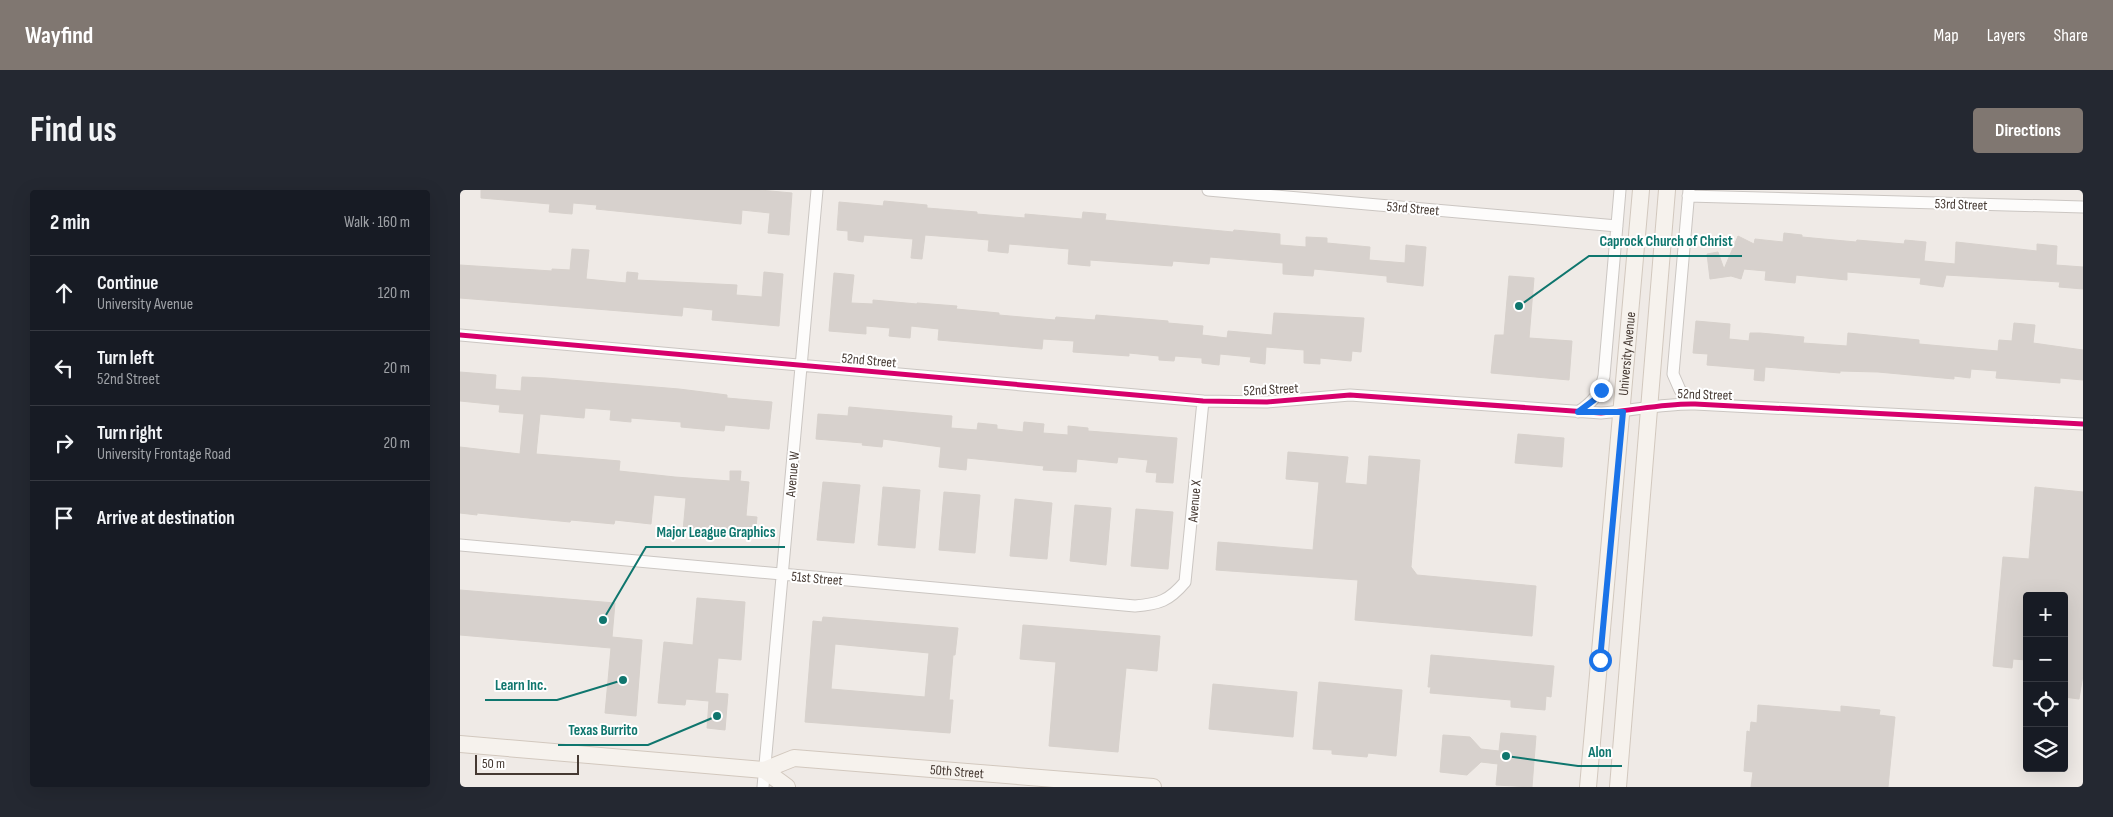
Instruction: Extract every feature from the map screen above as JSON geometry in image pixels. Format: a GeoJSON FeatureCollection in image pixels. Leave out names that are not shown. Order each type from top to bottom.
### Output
{"type":"FeatureCollection","features":[{"type":"Feature","properties":{"kind":"main road","name":"University Avenue"},"geometry":{"type":"LineString","coordinates":[[1588,787],[1642,190]]}},
{"type":"Feature","properties":{"kind":"main road","name":"University Avenue"},"geometry":{"type":"LineString","coordinates":[[1618,787],[1667,190]]}},
{"type":"Feature","properties":{"kind":"main road","name":"50th Street"},"geometry":{"type":"LineString","coordinates":[[460,744],[764,770],[794,758],[1153,787]]}},
{"type":"Feature","properties":{"kind":"main road"},"geometry":{"type":"LineString","coordinates":[[764,770],[787,787]]}},
{"type":"Feature","properties":{"kind":"street","name":"Avenue W"},"geometry":{"type":"LineString","coordinates":[[763,787],[817,190]]}},
{"type":"Feature","properties":{"kind":"street","name":"53rd Street"},"geometry":{"type":"LineString","coordinates":[[1208,190],[1617,226]]}},
{"type":"Feature","properties":{"kind":"street"},"geometry":{"type":"LineString","coordinates":[[1578,412],[1594,400],[1601,390],[1604,376],[1620,190]]}},
{"type":"Feature","properties":{"kind":"street","name":"53rd Street"},"geometry":{"type":"LineString","coordinates":[[1689,193],[2083,207]]}},
{"type":"Feature","properties":{"kind":"street"},"geometry":{"type":"LineString","coordinates":[[1689,193],[1673,374],[1680,390],[1695,404]]}},
{"type":"Feature","properties":{"kind":"street","name":"52nd Street"},"geometry":{"type":"LineString","coordinates":[[460,335],[1203,401],[1267,402],[1350,395],[1578,412],[1623,412],[1670,403],[2083,424]]}},
{"type":"Feature","properties":{"kind":"street","name":"Avenue X"},"geometry":{"type":"LineString","coordinates":[[1173,597],[1185,582],[1203,401]]}},
{"type":"Feature","properties":{"kind":"street","name":"51st Street"},"geometry":{"type":"LineString","coordinates":[[460,546],[1135,606],[1154,604],[1173,597]]}},
{"type":"Feature","properties":{"kind":"building"},"geometry":{"type":"Polygon","coordinates":[[[481,190],[760,190],[792,193],[789,235],[768,233],[770,213],[742,210],[741,224],[596,209],[597,205],[573,203],[572,214],[549,212],[550,204],[481,198],[481,190]]]}},
{"type":"Feature","properties":{"kind":"building"},"geometry":{"type":"Polygon","coordinates":[[[884,201],[927,205],[927,208],[1025,218],[1025,214],[1082,219],[1083,212],[1106,214],[1105,220],[1233,232],[1234,230],[1280,234],[1280,245],[1306,247],[1306,237],[1327,238],[1327,243],[1370,247],[1369,260],[1405,263],[1406,245],[1426,247],[1423,286],[1387,282],[1387,276],[1314,269],[1313,276],[1283,274],[1283,263],[1210,257],[1209,264],[1173,261],[1172,266],[1090,260],[1090,266],[1068,264],[1069,249],[1009,244],[1008,253],[988,251],[989,240],[925,235],[922,259],[911,258],[913,239],[864,235],[863,242],[848,240],[848,231],[837,230],[839,202],[883,206],[884,201]]]}},
{"type":"Feature","properties":{"kind":"building"},"geometry":{"type":"Polygon","coordinates":[[[1784,233],[1802,235],[1802,237],[1856,242],[1857,240],[1904,244],[1905,240],[1926,242],[1924,261],[1955,264],[1956,242],[2037,251],[2037,244],[2057,246],[2056,265],[2083,267],[2083,289],[2059,287],[2060,282],[1946,275],[1943,287],[1920,284],[1921,278],[1847,272],[1847,280],[1796,275],[1795,283],[1765,280],[1766,271],[1744,269],[1741,279],[1731,276],[1710,279],[1707,254],[1718,252],[1724,269],[1738,236],[1754,244],[1755,239],[1783,242],[1784,233]]]}},
{"type":"Feature","properties":{"kind":"building"},"geometry":{"type":"Polygon","coordinates":[[[572,249],[589,250],[586,279],[626,283],[627,272],[638,273],[637,280],[737,285],[736,295],[762,297],[764,272],[783,274],[779,326],[712,320],[713,310],[683,307],[682,316],[460,298],[460,265],[552,271],[552,269],[570,270],[572,249]]]}},
{"type":"Feature","properties":{"kind":"building"},"geometry":{"type":"Polygon","coordinates":[[[834,273],[854,275],[851,303],[873,304],[873,300],[957,306],[956,309],[1055,320],[1056,317],[1095,320],[1096,315],[1168,321],[1168,323],[1203,326],[1202,335],[1227,338],[1228,331],[1272,335],[1274,313],[1364,318],[1361,352],[1352,351],[1351,361],[1320,358],[1320,364],[1304,363],[1304,350],[1266,347],[1265,364],[1250,362],[1251,357],[1220,354],[1219,365],[1202,363],[1202,358],[1175,356],[1174,361],[1159,360],[1159,356],[1129,353],[1129,356],[1073,352],[1074,341],[1043,339],[1042,349],[938,340],[939,329],[911,326],[910,338],[889,336],[890,328],[866,326],[866,334],[829,331],[834,273]]]}},
{"type":"Feature","properties":{"kind":"building"},"geometry":{"type":"Polygon","coordinates":[[[1509,276],[1534,278],[1529,338],[1572,341],[1569,380],[1491,373],[1495,335],[1504,335],[1509,276]]]}},
{"type":"Feature","properties":{"kind":"building"},"geometry":{"type":"Polygon","coordinates":[[[1696,321],[1730,324],[1729,339],[1749,341],[1750,333],[1760,333],[1804,337],[1803,343],[1847,346],[1848,333],[1919,340],[1919,344],[1998,351],[1999,340],[2012,341],[2014,323],[2035,325],[2033,343],[2083,350],[2083,380],[2060,378],[2060,383],[1996,378],[1997,371],[1971,369],[1970,378],[1954,376],[1954,379],[1878,372],[1840,371],[1840,373],[1765,367],[1764,381],[1754,380],[1755,369],[1707,365],[1708,354],[1693,353],[1696,321]]]}},
{"type":"Feature","properties":{"kind":"building"},"geometry":{"type":"Polygon","coordinates":[[[460,372],[496,375],[495,389],[521,391],[522,377],[546,378],[679,389],[727,395],[727,398],[772,402],[769,429],[725,425],[724,431],[681,427],[681,422],[631,418],[631,422],[610,420],[611,410],[585,408],[584,418],[540,414],[536,454],[620,461],[619,471],[675,477],[730,481],[730,471],[741,471],[740,481],[749,482],[746,516],[757,517],[755,538],[683,531],[686,498],[654,495],[651,524],[615,520],[614,524],[571,520],[570,522],[460,513],[460,447],[520,454],[524,414],[499,412],[500,405],[460,401],[460,372]]]}},
{"type":"Feature","properties":{"kind":"building"},"geometry":{"type":"Polygon","coordinates":[[[849,407],[952,416],[951,428],[977,430],[978,423],[997,425],[997,429],[1023,432],[1024,422],[1044,424],[1043,433],[1068,435],[1068,426],[1088,428],[1088,431],[1177,438],[1173,483],[1156,482],[1157,473],[1146,472],[1148,460],[1118,457],[1117,463],[1077,459],[1076,472],[1043,470],[1044,466],[967,458],[966,470],[939,467],[941,447],[883,439],[882,447],[862,445],[863,443],[816,439],[818,414],[848,416],[849,407]]]}},
{"type":"Feature","properties":{"kind":"building"},"geometry":{"type":"Polygon","coordinates":[[[1518,434],[1564,438],[1562,467],[1515,463],[1518,434]]]}},
{"type":"Feature","properties":{"kind":"building"},"geometry":{"type":"Polygon","coordinates":[[[1288,452],[1348,457],[1345,483],[1367,485],[1369,456],[1420,460],[1411,567],[1417,575],[1536,586],[1532,636],[1355,620],[1358,580],[1216,570],[1218,542],[1313,550],[1319,482],[1286,479],[1288,452]]]}},
{"type":"Feature","properties":{"kind":"building"},"geometry":{"type":"Polygon","coordinates":[[[823,482],[860,485],[854,543],[817,540],[823,482]]]}},
{"type":"Feature","properties":{"kind":"building"},"geometry":{"type":"Polygon","coordinates":[[[883,487],[920,490],[915,548],[878,545],[883,487]]]}},
{"type":"Feature","properties":{"kind":"building"},"geometry":{"type":"Polygon","coordinates":[[[2035,487],[2083,492],[2083,675],[2079,699],[2068,698],[2068,592],[2023,592],[2023,660],[2013,659],[2012,668],[1993,666],[2003,557],[2029,559],[2035,487]]]}},
{"type":"Feature","properties":{"kind":"building"},"geometry":{"type":"Polygon","coordinates":[[[944,492],[980,495],[975,553],[939,550],[944,492]]]}},
{"type":"Feature","properties":{"kind":"building"},"geometry":{"type":"Polygon","coordinates":[[[1015,499],[1052,503],[1047,559],[1010,556],[1015,499]]]}},
{"type":"Feature","properties":{"kind":"building"},"geometry":{"type":"Polygon","coordinates":[[[1075,505],[1111,508],[1106,565],[1070,561],[1075,505]]]}},
{"type":"Feature","properties":{"kind":"building"},"geometry":{"type":"Polygon","coordinates":[[[1136,509],[1173,512],[1168,569],[1131,566],[1136,509]]]}},
{"type":"Feature","properties":{"kind":"building"},"geometry":{"type":"Polygon","coordinates":[[[460,590],[615,603],[612,637],[642,640],[636,716],[605,713],[611,648],[460,635],[460,590]]]}},
{"type":"Feature","properties":{"kind":"building"},"geometry":{"type":"Polygon","coordinates":[[[697,598],[745,602],[741,660],[718,658],[715,693],[728,694],[725,730],[707,728],[709,701],[686,699],[685,705],[658,703],[664,642],[693,645],[697,598]]]}},
{"type":"Feature","properties":{"kind":"building"},"geometry":{"type":"Polygon","coordinates":[[[823,617],[958,628],[955,655],[953,655],[949,700],[953,700],[950,733],[805,722],[813,621],[822,622],[823,617]],[[835,644],[831,689],[925,697],[929,653],[835,644]]]}},
{"type":"Feature","properties":{"kind":"building"},"geometry":{"type":"Polygon","coordinates":[[[1023,625],[1160,636],[1157,671],[1126,668],[1118,752],[1049,746],[1056,662],[1020,659],[1023,625]]]}},
{"type":"Feature","properties":{"kind":"building"},"geometry":{"type":"Polygon","coordinates":[[[1431,655],[1554,666],[1551,697],[1546,696],[1545,710],[1511,707],[1511,700],[1430,693],[1431,687],[1428,687],[1431,655]]]}},
{"type":"Feature","properties":{"kind":"building"},"geometry":{"type":"Polygon","coordinates":[[[1319,682],[1402,690],[1396,756],[1368,753],[1367,757],[1332,754],[1332,750],[1313,749],[1319,682]]]}},
{"type":"Feature","properties":{"kind":"building"},"geometry":{"type":"Polygon","coordinates":[[[1213,684],[1297,692],[1293,737],[1209,729],[1213,684]]]}},
{"type":"Feature","properties":{"kind":"building"},"geometry":{"type":"Polygon","coordinates":[[[1758,705],[1841,712],[1841,706],[1880,710],[1879,715],[1895,717],[1888,787],[1751,787],[1753,772],[1744,771],[1747,731],[1750,732],[1751,722],[1757,723],[1758,705]]]}},
{"type":"Feature","properties":{"kind":"building"},"geometry":{"type":"Polygon","coordinates":[[[1501,733],[1536,736],[1532,787],[1496,785],[1498,764],[1481,762],[1467,775],[1440,772],[1443,735],[1470,737],[1481,749],[1499,751],[1501,733]]]}},
{"type":"Feature","properties":{"kind":"cycle path"},"geometry":{"type":"LineString","coordinates":[[460,335],[1203,401],[1267,402],[1350,395],[1601,413],[1695,404],[2083,424]]}},
{"type":"Feature","properties":{"kind":"place","name":"Caprock Church of Christ"},"geometry":{"type":"Point","coordinates":[1519,306]}},
{"type":"Feature","properties":{"kind":"place","name":"Major League Graphics"},"geometry":{"type":"Point","coordinates":[603,620]}},
{"type":"Feature","properties":{"kind":"place","name":"Learn Inc."},"geometry":{"type":"Point","coordinates":[623,680]}},
{"type":"Feature","properties":{"kind":"place","name":"Texas Burrito"},"geometry":{"type":"Point","coordinates":[717,716]}},
{"type":"Feature","properties":{"kind":"place","name":"Alon"},"geometry":{"type":"Point","coordinates":[1506,756]}},
{"type":"Feature","properties":{"kind":"route"},"geometry":{"type":"LineString","coordinates":[[1600,660],[1623,412],[1601,414],[1578,412],[1594,400],[1601,390]]}}]}
